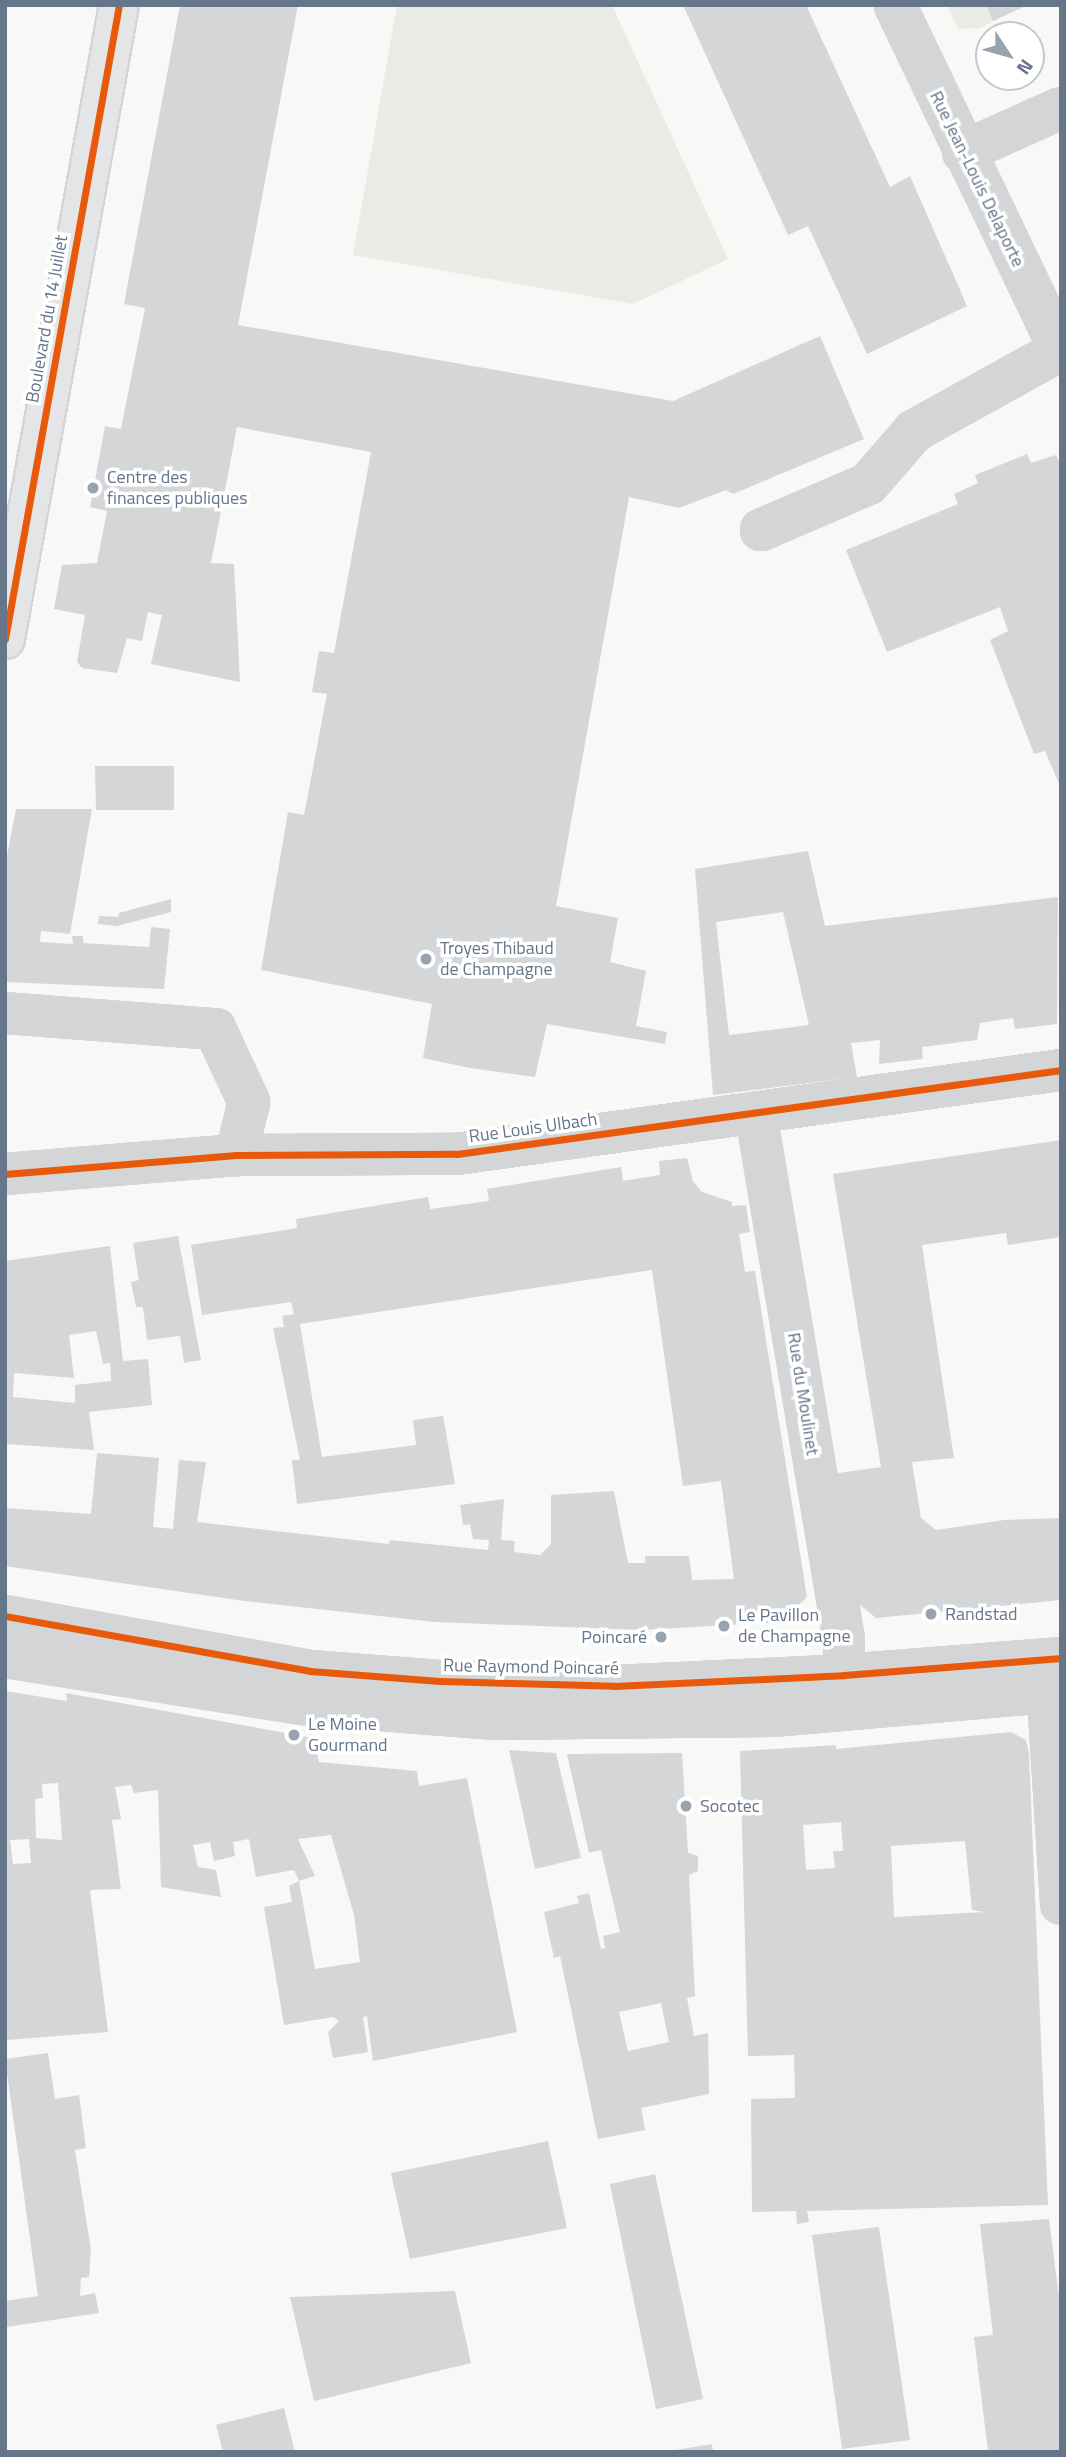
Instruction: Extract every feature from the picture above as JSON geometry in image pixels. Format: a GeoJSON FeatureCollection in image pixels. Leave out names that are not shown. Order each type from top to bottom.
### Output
{"type":"FeatureCollection","features":[{"type":"Feature","properties":{"kind":"main road","name":"Boulevard du 14 Juillet"},"geometry":{"type":"LineString","coordinates":[[5,639],[119,5]]}},
{"type":"Feature","properties":{"kind":"street","name":"Rue Jean-Louis Delaporte"},"geometry":{"type":"LineString","coordinates":[[895,5],[1060,351]]}},
{"type":"Feature","properties":{"kind":"street"},"geometry":{"type":"LineString","coordinates":[[963,152],[1061,108]]}},
{"type":"Feature","properties":{"kind":"street"},"geometry":{"type":"LineString","coordinates":[[761,530],[868,484],[914,431],[1060,351]]}},
{"type":"Feature","properties":{"kind":"street"},"geometry":{"type":"LineString","coordinates":[[5,1013],[215,1029],[249,1102],[236,1155]]}},
{"type":"Feature","properties":{"kind":"street","name":"Rue Louis Ulbach"},"geometry":{"type":"LineString","coordinates":[[5,1174],[236,1155],[457,1154],[1061,1070]]}},
{"type":"Feature","properties":{"kind":"street","name":"Rue du Moulinet"},"geometry":{"type":"LineString","coordinates":[[756,1114],[844,1640],[845,1675]]}},
{"type":"Feature","properties":{"kind":"street","name":"Rue Raymond Poincaré"},"geometry":{"type":"LineString","coordinates":[[5,1616],[310,1671],[440,1681],[614,1686],[845,1675],[1054,1675]]}},
{"type":"Feature","properties":{"kind":"street"},"geometry":{"type":"LineString","coordinates":[[5,1657],[303,1704],[495,1719],[773,1716],[1054,1675],[1061,1904]]}},
{"type":"Feature","properties":{"kind":"shaded area"},"geometry":{"type":"Polygon","coordinates":[[[397,5],[612,5],[728,259],[633,304],[353,255],[397,5]]]}},
{"type":"Feature","properties":{"kind":"shaded area"},"geometry":{"type":"Polygon","coordinates":[[[947,5],[986,5],[993,21],[975,21],[975,28],[958,29],[947,5]]]}},
{"type":"Feature","properties":{"kind":"building"},"geometry":{"type":"Polygon","coordinates":[[[180,5],[298,5],[238,325],[673,401],[820,336],[864,439],[733,494],[726,490],[679,508],[629,497],[556,906],[618,918],[610,962],[646,971],[636,1026],[667,1032],[665,1044],[547,1024],[535,1077],[470,1068],[423,1058],[432,1004],[261,970],[288,812],[304,815],[327,694],[312,692],[319,651],[334,653],[371,452],[237,427],[211,563],[234,564],[240,682],[151,664],[162,615],[148,612],[142,641],[127,638],[117,673],[82,668],[77,662],[85,615],[54,609],[62,565],[97,563],[107,511],[90,507],[105,426],[121,429],[145,308],[124,304],[180,5]]]}},
{"type":"Feature","properties":{"kind":"building"},"geometry":{"type":"Polygon","coordinates":[[[683,5],[806,5],[890,187],[910,176],[967,306],[867,354],[808,226],[788,235],[683,5]]]}},
{"type":"Feature","properties":{"kind":"building"},"geometry":{"type":"Polygon","coordinates":[[[986,5],[1028,5],[993,21],[986,5]]]}},
{"type":"Feature","properties":{"kind":"building"},"geometry":{"type":"Polygon","coordinates":[[[1027,454],[1031,463],[1056,455],[1061,465],[1061,788],[1045,751],[1034,754],[990,640],[1008,631],[1000,607],[887,652],[846,550],[958,504],[954,494],[978,483],[975,475],[1027,454]]]}},
{"type":"Feature","properties":{"kind":"building"},"geometry":{"type":"Polygon","coordinates":[[[95,766],[174,766],[174,810],[96,810],[95,766]]]}},
{"type":"Feature","properties":{"kind":"building"},"geometry":{"type":"Polygon","coordinates":[[[16,809],[92,809],[70,934],[41,931],[40,942],[73,944],[72,936],[83,936],[83,943],[149,947],[151,927],[170,929],[164,989],[5,982],[5,867],[16,809]]]}},
{"type":"Feature","properties":{"kind":"building"},"geometry":{"type":"Polygon","coordinates":[[[808,851],[825,926],[1058,897],[1057,1024],[1015,1029],[1013,1018],[980,1023],[977,1040],[922,1047],[923,1059],[879,1064],[880,1040],[851,1043],[857,1077],[713,1095],[695,869],[808,851]],[[783,912],[716,922],[729,1035],[809,1025],[783,912]]]}},
{"type":"Feature","properties":{"kind":"building"},"geometry":{"type":"Polygon","coordinates":[[[171,899],[171,912],[117,926],[98,924],[99,916],[118,917],[119,913],[171,899]]]}},
{"type":"Feature","properties":{"kind":"building"},"geometry":{"type":"Polygon","coordinates":[[[1061,1140],[1061,1237],[1008,1245],[1006,1233],[922,1245],[954,1458],[912,1462],[921,1518],[936,1530],[1004,1520],[1061,1518],[1061,1600],[876,1618],[853,1599],[832,1474],[881,1467],[833,1174],[1061,1140]]]}},
{"type":"Feature","properties":{"kind":"building"},"geometry":{"type":"Polygon","coordinates":[[[687,1158],[693,1181],[702,1192],[732,1202],[732,1206],[746,1205],[750,1232],[739,1234],[745,1272],[755,1271],[807,1597],[782,1622],[641,1630],[435,1622],[244,1601],[5,1566],[5,1508],[91,1514],[97,1453],[159,1458],[153,1527],[173,1529],[179,1460],[206,1462],[197,1522],[389,1544],[390,1540],[488,1550],[489,1540],[473,1539],[470,1524],[463,1525],[460,1505],[504,1499],[501,1540],[515,1541],[514,1552],[540,1555],[551,1544],[551,1495],[614,1491],[628,1563],[645,1563],[645,1556],[689,1556],[692,1580],[734,1579],[721,1481],[683,1486],[652,1270],[300,1324],[322,1457],[416,1445],[413,1420],[443,1416],[455,1484],[297,1504],[292,1460],[300,1460],[273,1328],[284,1327],[282,1316],[294,1314],[291,1302],[202,1315],[191,1245],[297,1228],[296,1219],[428,1197],[430,1209],[489,1201],[487,1189],[621,1167],[623,1181],[660,1175],[659,1161],[687,1158]]]}},
{"type":"Feature","properties":{"kind":"building"},"geometry":{"type":"Polygon","coordinates":[[[178,1236],[201,1360],[184,1363],[180,1336],[147,1340],[143,1307],[136,1307],[131,1282],[139,1280],[133,1243],[178,1236]]]}},
{"type":"Feature","properties":{"kind":"building"},"geometry":{"type":"Polygon","coordinates":[[[110,1246],[123,1361],[148,1359],[152,1405],[89,1412],[94,1450],[5,1444],[5,1261],[110,1246]],[[96,1331],[69,1335],[74,1378],[14,1373],[13,1397],[75,1403],[75,1385],[111,1381],[110,1363],[103,1364],[96,1331]]]}},
{"type":"Feature","properties":{"kind":"building"},"geometry":{"type":"Polygon","coordinates":[[[5,1691],[67,1701],[66,1693],[313,1738],[319,1762],[417,1771],[419,1786],[467,1778],[517,2032],[373,2061],[367,2016],[363,2017],[368,2052],[333,2058],[328,2032],[339,2021],[333,2017],[284,2025],[264,1907],[292,1902],[289,1886],[299,1881],[294,1870],[256,1877],[249,1839],[233,1842],[235,1856],[214,1861],[210,1842],[193,1845],[198,1867],[216,1870],[221,1897],[161,1887],[158,1790],[134,1793],[131,1785],[115,1787],[121,1819],[112,1820],[121,1889],[90,1890],[108,2032],[6,2040],[5,1691]],[[58,1783],[42,1784],[43,1798],[35,1799],[36,1838],[62,1840],[58,1783]],[[331,1835],[298,1839],[315,1876],[299,1881],[315,1969],[360,1962],[354,1915],[331,1835]],[[29,1839],[10,1840],[13,1864],[31,1863],[29,1839]]]}},
{"type":"Feature","properties":{"kind":"building"},"geometry":{"type":"Polygon","coordinates":[[[1011,1732],[1026,1740],[1029,1754],[1048,2205],[807,2211],[809,2222],[797,2224],[796,2211],[752,2212],[751,2099],[795,2098],[794,2055],[748,2056],[740,1751],[836,1745],[836,1749],[1011,1732]],[[841,1822],[803,1825],[806,1870],[835,1868],[833,1851],[843,1851],[841,1822]],[[965,1841],[891,1846],[894,1917],[984,1912],[972,1910],[965,1841]]]}},
{"type":"Feature","properties":{"kind":"building"},"geometry":{"type":"Polygon","coordinates":[[[509,1750],[556,1753],[581,1858],[535,1869],[509,1750]]]}},
{"type":"Feature","properties":{"kind":"building"},"geometry":{"type":"Polygon","coordinates":[[[682,1753],[688,1853],[698,1856],[698,1871],[689,1875],[695,1996],[687,1998],[694,2036],[708,2033],[709,2094],[641,2108],[645,2130],[598,2139],[560,1956],[554,1958],[544,1912],[579,1903],[577,1896],[589,1893],[601,1949],[605,1948],[603,1936],[620,1932],[601,1850],[589,1853],[567,1754],[682,1753]],[[661,2003],[619,2012],[628,2051],[669,2042],[661,2003]]]}},
{"type":"Feature","properties":{"kind":"building"},"geometry":{"type":"Polygon","coordinates":[[[48,2053],[55,2099],[79,2095],[86,2148],[75,2150],[91,2250],[89,2277],[81,2278],[80,2296],[95,2293],[99,2313],[6,2327],[5,2301],[38,2296],[5,2059],[48,2053]]]}},
{"type":"Feature","properties":{"kind":"building"},"geometry":{"type":"Polygon","coordinates":[[[548,2141],[567,2228],[410,2259],[391,2173],[548,2141]]]}},
{"type":"Feature","properties":{"kind":"building"},"geometry":{"type":"Polygon","coordinates":[[[655,2174],[703,2399],[656,2409],[610,2184],[655,2174]]]}},
{"type":"Feature","properties":{"kind":"building"},"geometry":{"type":"Polygon","coordinates":[[[1049,2219],[1061,2313],[1061,2452],[988,2452],[974,2337],[993,2335],[980,2224],[1049,2219]]]}},
{"type":"Feature","properties":{"kind":"building"},"geometry":{"type":"Polygon","coordinates":[[[879,2227],[910,2440],[842,2449],[812,2235],[879,2227]]]}},
{"type":"Feature","properties":{"kind":"building"},"geometry":{"type":"Polygon","coordinates":[[[455,2291],[471,2363],[314,2401],[290,2297],[455,2291]]]}},
{"type":"Feature","properties":{"kind":"building"},"geometry":{"type":"Polygon","coordinates":[[[284,2408],[295,2452],[223,2452],[216,2425],[284,2408]]]}},
{"type":"Feature","properties":{"kind":"building"},"geometry":{"type":"Polygon","coordinates":[[[712,2444],[713,2452],[676,2452],[676,2450],[712,2444]]]}},
{"type":"Feature","properties":{"kind":"cycle path"},"geometry":{"type":"LineString","coordinates":[[5,639],[119,5]]}},
{"type":"Feature","properties":{"kind":"cycle path"},"geometry":{"type":"LineString","coordinates":[[5,1174],[236,1155],[457,1154],[1061,1070]]}},
{"type":"Feature","properties":{"kind":"cycle path"},"geometry":{"type":"LineString","coordinates":[[5,1616],[310,1671],[440,1681],[614,1686],[844,1675],[1061,1658]]}},
{"type":"Feature","properties":{"kind":"place","name":"Centre des finances publiques"},"geometry":{"type":"Point","coordinates":[93,488]}},
{"type":"Feature","properties":{"kind":"place","name":"Troyes Thibaud de Champagne"},"geometry":{"type":"Point","coordinates":[426,959]}},
{"type":"Feature","properties":{"kind":"place","name":"Randstad"},"geometry":{"type":"Point","coordinates":[931,1614]}},
{"type":"Feature","properties":{"kind":"place","name":"Le Pavillon de Champagne"},"geometry":{"type":"Point","coordinates":[724,1626]}},
{"type":"Feature","properties":{"kind":"place","name":"Poincaré"},"geometry":{"type":"Point","coordinates":[661,1637]}},
{"type":"Feature","properties":{"kind":"place","name":"Le Moine Gourmand"},"geometry":{"type":"Point","coordinates":[294,1735]}},
{"type":"Feature","properties":{"kind":"place","name":"Socotec"},"geometry":{"type":"Point","coordinates":[686,1806]}}]}
